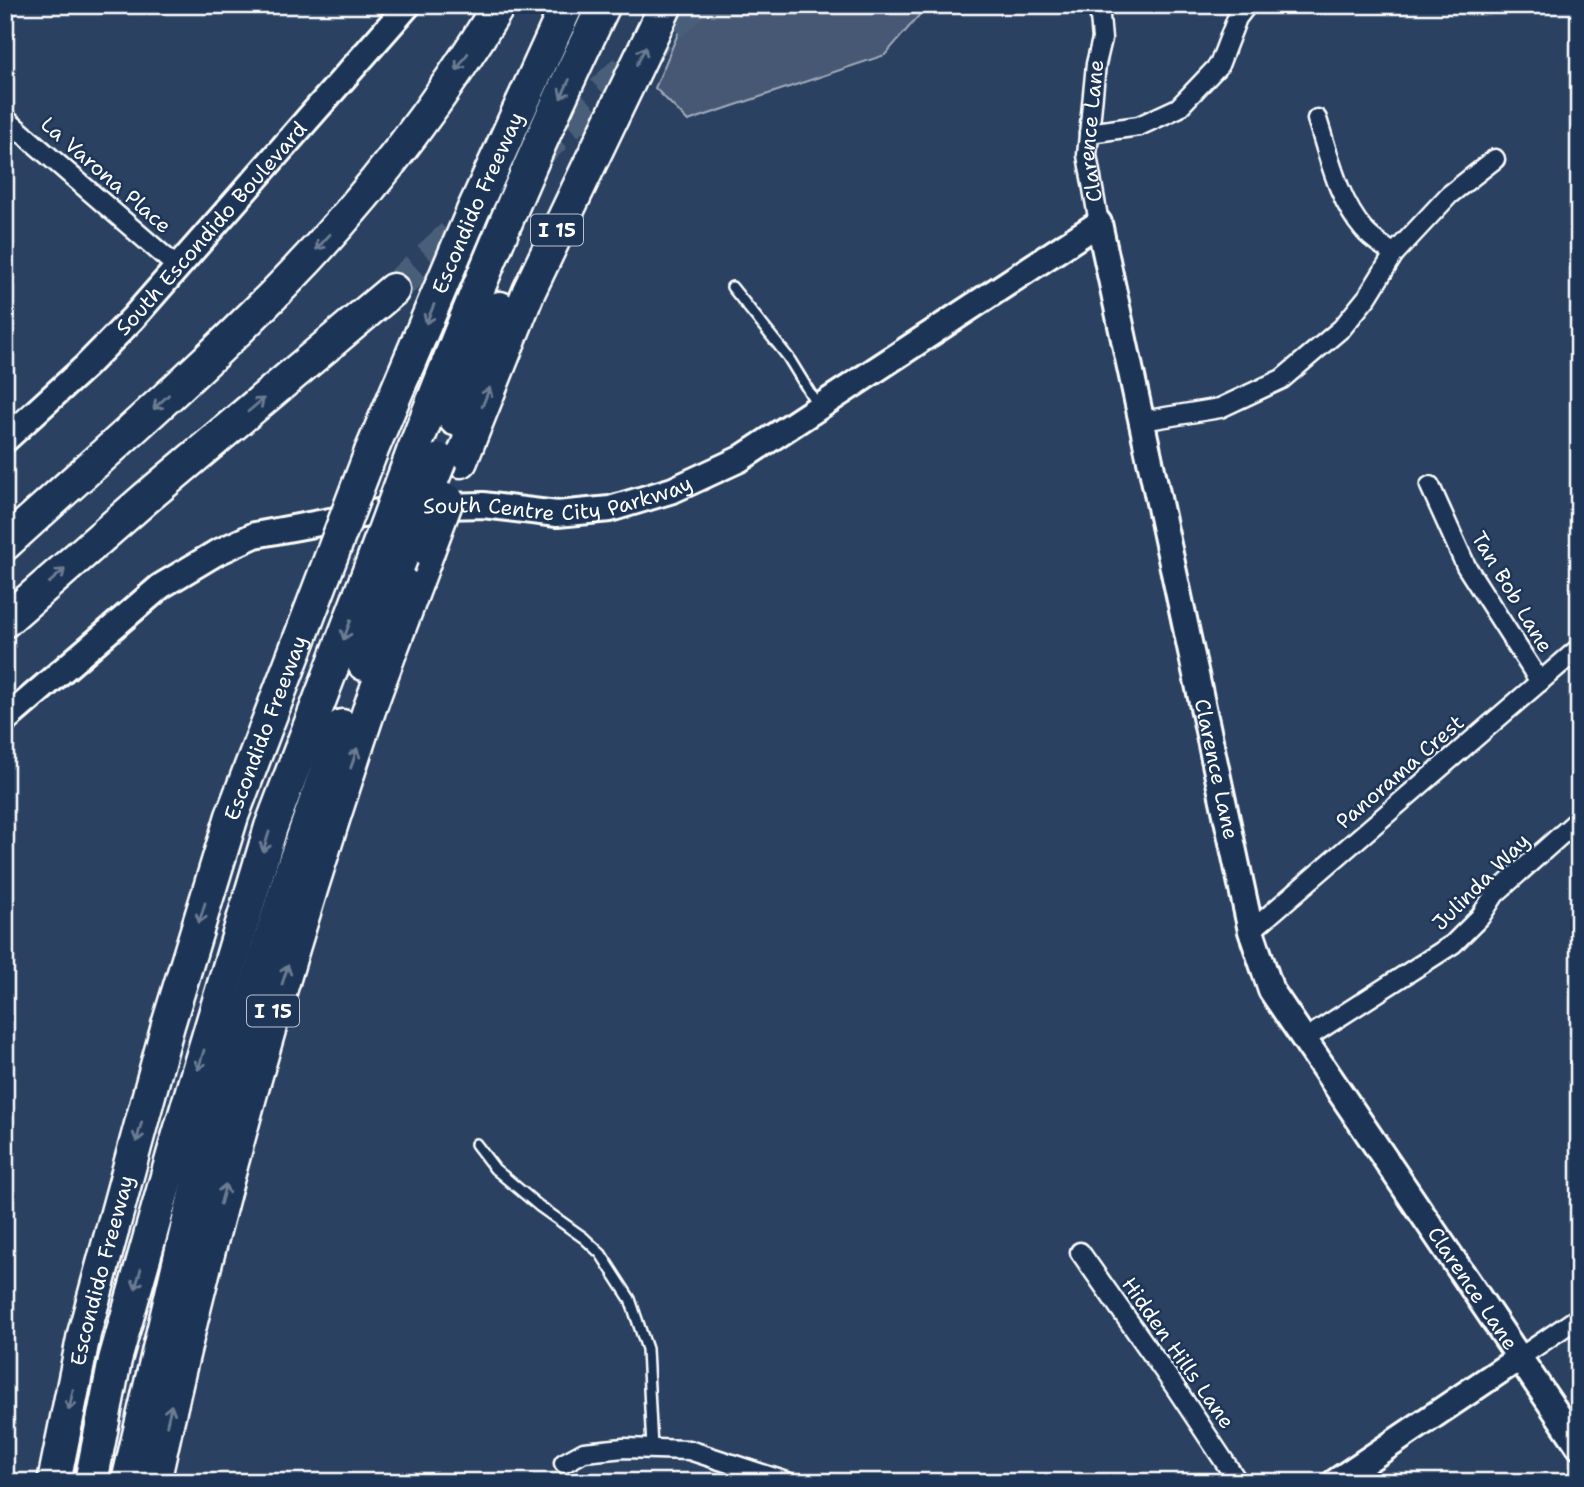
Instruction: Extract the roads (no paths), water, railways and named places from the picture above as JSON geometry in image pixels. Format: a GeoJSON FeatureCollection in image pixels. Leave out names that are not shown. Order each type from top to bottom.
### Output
{"type":"FeatureCollection","features":[{"type":"Feature","properties":{"kind":"highway"},"geometry":{"type":"LineString","coordinates":[[5,544],[247,321],[321,244],[404,143],[499,5]]}},
{"type":"Feature","properties":{"kind":"highway","name":"Escondido Freeway"},"geometry":{"type":"LineString","coordinates":[[54,1482],[84,1334],[168,1025],[232,816],[371,452],[473,211],[567,5]]}},
{"type":"Feature","properties":{"kind":"highway"},"geometry":{"type":"LineString","coordinates":[[438,458],[473,300],[533,159],[604,5]]}},
{"type":"Feature","properties":{"kind":"highway"},"geometry":{"type":"LineString","coordinates":[[91,1482],[115,1360],[271,827],[384,566],[438,458],[479,355],[642,5]]}},
{"type":"Feature","properties":{"kind":"highway","name":"I 15"},"geometry":{"type":"LineString","coordinates":[[154,1482],[206,1258],[276,1002],[367,718],[428,551],[438,458],[529,291],[666,5]]}},
{"type":"Feature","properties":{"kind":"highway"},"geometry":{"type":"LineString","coordinates":[[5,621],[147,496],[393,289]]}},
{"type":"Feature","properties":{"kind":"highway"},"geometry":{"type":"LineString","coordinates":[[128,1482],[203,1160],[384,566]]}},
{"type":"Feature","properties":{"kind":"street","name":"South Escondido Boulevard"},"geometry":{"type":"LineString","coordinates":[[5,440],[86,366],[408,5]]}},
{"type":"Feature","properties":{"kind":"street","name":"Clarence Lane"},"geometry":{"type":"LineString","coordinates":[[1099,5],[1102,39],[1096,64],[1087,155],[1099,223],[1251,931],[1270,990],[1579,1446]]}},
{"type":"Feature","properties":{"kind":"street"},"geometry":{"type":"LineString","coordinates":[[1089,133],[1139,126],[1178,108],[1219,65],[1237,18],[1247,5]]}},
{"type":"Feature","properties":{"kind":"street","name":"La Varona Place"},"geometry":{"type":"LineString","coordinates":[[5,118],[177,267]]}},
{"type":"Feature","properties":{"kind":"street"},"geometry":{"type":"LineString","coordinates":[[1317,119],[1336,178],[1350,210],[1365,232],[1395,254]]}},
{"type":"Feature","properties":{"kind":"street"},"geometry":{"type":"LineString","coordinates":[[1142,421],[1220,408],[1282,379],[1342,328],[1368,296],[1395,254],[1449,195],[1495,159]]}},
{"type":"Feature","properties":{"kind":"street","name":"South Centre City Parkway"},"geometry":{"type":"LineString","coordinates":[[5,720],[161,586],[216,553],[255,536],[405,507],[482,505],[557,514],[610,509],[673,490],[740,459],[1099,223]]}},
{"type":"Feature","properties":{"kind":"street","name":"Tan Bob Lane"},"geometry":{"type":"LineString","coordinates":[[1430,486],[1466,566],[1540,682]]}},
{"type":"Feature","properties":{"kind":"street","name":"Panorama Crest"},"geometry":{"type":"LineString","coordinates":[[1251,931],[1579,648]]}},
{"type":"Feature","properties":{"kind":"street","name":"Julinda Way"},"geometry":{"type":"LineString","coordinates":[[1305,1039],[1453,944],[1480,917],[1495,894],[1579,819]]}},
{"type":"Feature","properties":{"kind":"street","name":"Hidden Hills Lane"},"geometry":{"type":"LineString","coordinates":[[1080,1252],[1238,1482]]}},
{"type":"Feature","properties":{"kind":"street"},"geometry":{"type":"LineString","coordinates":[[1335,1482],[1579,1317]]}},
{"type":"Feature","properties":{"kind":"street"},"geometry":{"type":"LineString","coordinates":[[564,1463],[584,1452],[652,1448],[689,1450],[787,1482]]}},
{"type":"Feature","properties":{"kind":"lane"},"geometry":{"type":"LineString","coordinates":[[732,287],[788,357],[819,407]]}},
{"type":"Feature","properties":{"kind":"lane"},"geometry":{"type":"LineString","coordinates":[[476,1144],[495,1169],[601,1254],[630,1299],[647,1349],[652,1448]]}},
{"type":"Feature","properties":{"kind":"tunnel"},"geometry":{"type":"LineString","coordinates":[[393,290],[692,5]]}}]}
